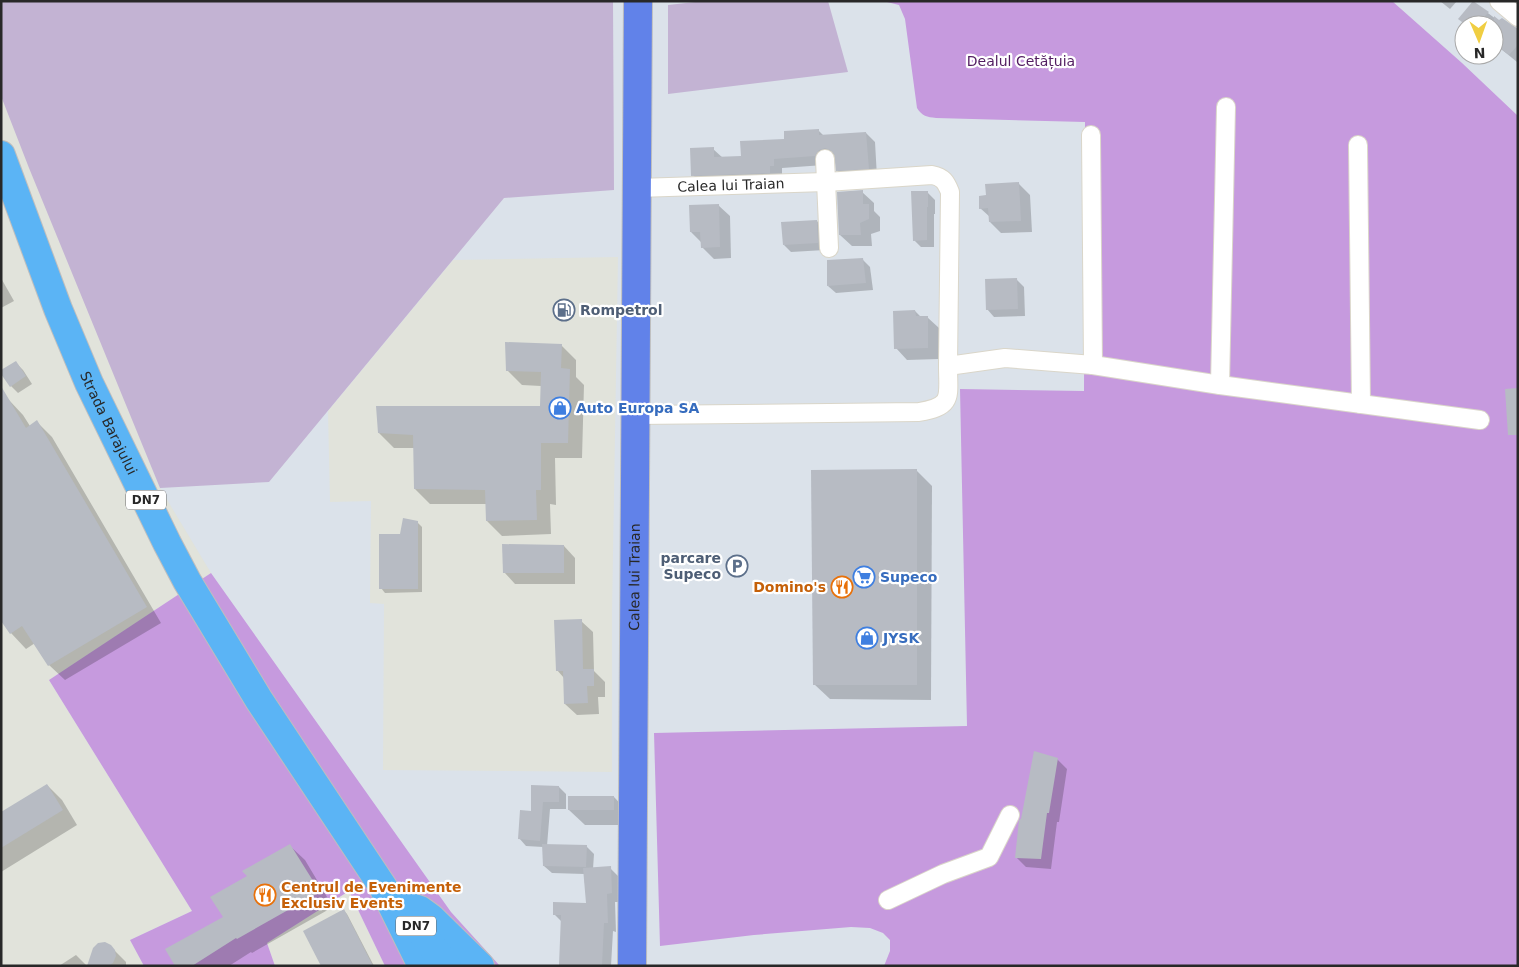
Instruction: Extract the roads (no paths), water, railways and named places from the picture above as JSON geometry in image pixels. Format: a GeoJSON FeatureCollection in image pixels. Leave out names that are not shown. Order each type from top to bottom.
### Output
{"type":"FeatureCollection","features":[{"type":"Feature","properties":{"kind":"highway","name":"Strada Barajului"},"geometry":{"type":"LineString","coordinates":[[1,155],[58,309],[89,383],[187,581],[259,700],[391,895]]}},
{"type":"Feature","properties":{"kind":"highway","name":"DN7"},"geometry":{"type":"LineString","coordinates":[[391,895],[422,966]]}},
{"type":"Feature","properties":{"kind":"highway","name":"DN7"},"geometry":{"type":"LineString","coordinates":[[391,895],[447,966]]}},
{"type":"Feature","properties":{"kind":"highway"},"geometry":{"type":"LineString","coordinates":[[391,895],[431,918],[480,966]]}},
{"type":"Feature","properties":{"kind":"main road","name":"Calea lui Traian"},"geometry":{"type":"LineString","coordinates":[[632,966],[638,1]]}},
{"type":"Feature","properties":{"kind":"street"},"geometry":{"type":"LineString","coordinates":[[1499,1],[1518,17]]}},
{"type":"Feature","properties":{"kind":"street"},"geometry":{"type":"LineString","coordinates":[[1220,385],[1226,107]]}},
{"type":"Feature","properties":{"kind":"street"},"geometry":{"type":"LineString","coordinates":[[1091,135],[1093,364]]}},
{"type":"Feature","properties":{"kind":"street"},"geometry":{"type":"LineString","coordinates":[[1358,145],[1361,404]]}},
{"type":"Feature","properties":{"kind":"street"},"geometry":{"type":"LineString","coordinates":[[825,159],[829,248]]}},
{"type":"Feature","properties":{"kind":"street","name":"Calea lui Traian"},"geometry":{"type":"LineString","coordinates":[[636,415],[919,412],[941,406],[947,400],[948,394],[950,192],[946,183],[940,177],[932,175],[826,182],[637,188]]}},
{"type":"Feature","properties":{"kind":"street"},"geometry":{"type":"LineString","coordinates":[[948,366],[1005,358],[1093,364],[1220,385],[1480,420]]}},
{"type":"Feature","properties":{"kind":"street"},"geometry":{"type":"LineString","coordinates":[[888,900],[943,874],[989,857],[1010,815]]}},
{"type":"Feature","properties":{"kind":"place","name":"Rompetrol"},"geometry":{"type":"Point","coordinates":[564,310]}},
{"type":"Feature","properties":{"kind":"place","name":"Auto Europa SA"},"geometry":{"type":"Point","coordinates":[560,408]}},
{"type":"Feature","properties":{"kind":"place","name":"parcare Supeco"},"geometry":{"type":"Point","coordinates":[737,566]}},
{"type":"Feature","properties":{"kind":"place","name":"Supeco"},"geometry":{"type":"Point","coordinates":[864,577]}},
{"type":"Feature","properties":{"kind":"place","name":"Domino's"},"geometry":{"type":"Point","coordinates":[842,587]}},
{"type":"Feature","properties":{"kind":"place","name":"JYSK"},"geometry":{"type":"Point","coordinates":[867,638]}},
{"type":"Feature","properties":{"kind":"place","name":"Centrul de Evenimente Exclusiv Events"},"geometry":{"type":"Point","coordinates":[265,895]}},
{"type":"Feature","properties":{"kind":"park label","name":"Dealul Cetățuia"},"geometry":{"type":"Point","coordinates":[1021,61]}}]}
